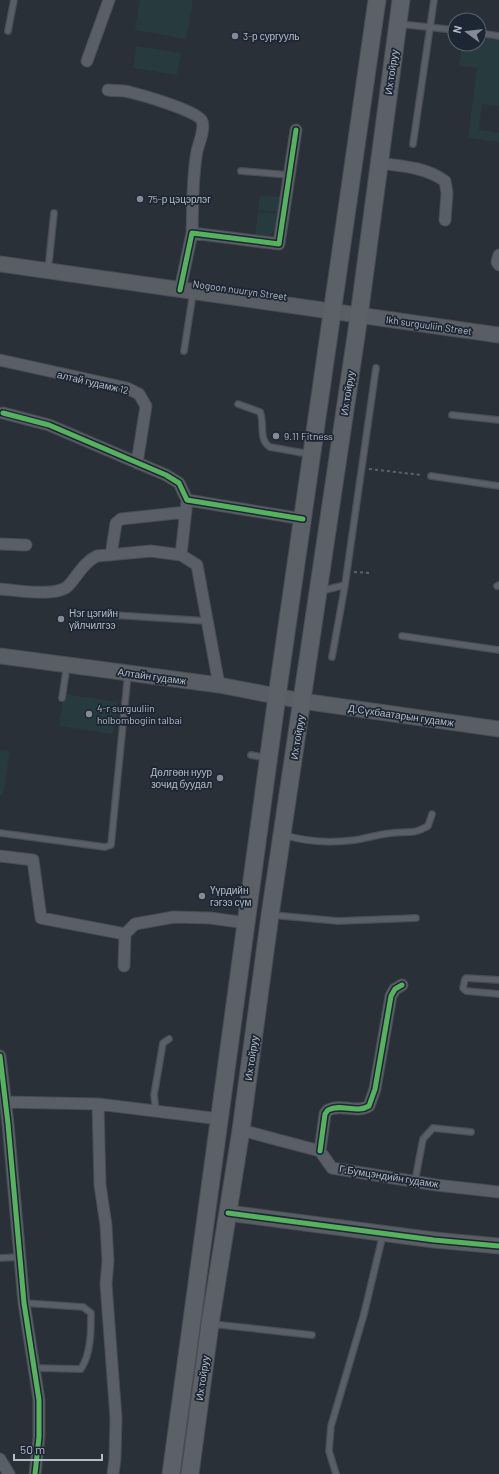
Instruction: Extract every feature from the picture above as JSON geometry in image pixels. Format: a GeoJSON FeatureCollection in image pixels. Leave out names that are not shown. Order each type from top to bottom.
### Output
{"type":"FeatureCollection","features":[{"type":"Feature","properties":{"kind":"main road","name":"Их тойруу"},"geometry":{"type":"LineString","coordinates":[[171,1474],[277,696],[377,0]]}},
{"type":"Feature","properties":{"kind":"main road","name":"Их тойруу"},"geometry":{"type":"LineString","coordinates":[[190,1474],[210,1324],[241,1130],[270,915],[319,592],[338,447],[359,316],[401,0]]}},
{"type":"Feature","properties":{"kind":"main road","name":"Nogoon nuuryn Street"},"geometry":{"type":"LineString","coordinates":[[0,264],[359,316]]}},
{"type":"Feature","properties":{"kind":"main road","name":"Ikh surguuliin Street"},"geometry":{"type":"LineString","coordinates":[[359,316],[499,335]]}},
{"type":"Feature","properties":{"kind":"main road","name":"Алтайн гудамж"},"geometry":{"type":"LineString","coordinates":[[0,656],[219,685],[302,701]]}},
{"type":"Feature","properties":{"kind":"main road","name":"Д.Сүхбаатарын гудамж"},"geometry":{"type":"LineString","coordinates":[[302,701],[499,729]]}},
{"type":"Feature","properties":{"kind":"main road"},"geometry":{"type":"LineString","coordinates":[[228,1213],[434,1240],[499,1246]]}},
{"type":"Feature","properties":{"kind":"street"},"geometry":{"type":"LineString","coordinates":[[87,61],[109,0]]}},
{"type":"Feature","properties":{"kind":"street"},"geometry":{"type":"LineString","coordinates":[[108,90],[128,91],[169,104],[197,116],[203,125],[197,152],[193,191],[192,233],[187,291]]}},
{"type":"Feature","properties":{"kind":"street"},"geometry":{"type":"LineString","coordinates":[[192,233],[279,244],[296,130]]}},
{"type":"Feature","properties":{"kind":"street"},"geometry":{"type":"LineString","coordinates":[[379,163],[417,168],[436,175],[445,181],[447,193],[445,220]]}},
{"type":"Feature","properties":{"kind":"street"},"geometry":{"type":"LineString","coordinates":[[499,255],[497,262],[499,265]]}},
{"type":"Feature","properties":{"kind":"street","name":"алтай гудамж 12"},"geometry":{"type":"LineString","coordinates":[[0,360],[127,388],[140,394],[146,406],[137,463]]}},
{"type":"Feature","properties":{"kind":"street"},"geometry":{"type":"LineString","coordinates":[[3,413],[49,425],[179,483],[187,500],[181,555]]}},
{"type":"Feature","properties":{"kind":"street"},"geometry":{"type":"LineString","coordinates":[[187,500],[303,519]]}},
{"type":"Feature","properties":{"kind":"street"},"geometry":{"type":"LineString","coordinates":[[111,555],[116,523],[121,519],[186,512]]}},
{"type":"Feature","properties":{"kind":"street"},"geometry":{"type":"LineString","coordinates":[[0,544],[26,545]]}},
{"type":"Feature","properties":{"kind":"street"},"geometry":{"type":"LineString","coordinates":[[0,589],[51,592],[63,590],[68,587],[90,559],[96,556],[151,550],[181,555],[197,565],[219,685]]}},
{"type":"Feature","properties":{"kind":"street"},"geometry":{"type":"LineString","coordinates":[[0,856],[33,860],[41,918],[125,934]]}},
{"type":"Feature","properties":{"kind":"street"},"geometry":{"type":"LineString","coordinates":[[124,966],[125,934],[135,924],[174,917],[210,918],[247,923]]}},
{"type":"Feature","properties":{"kind":"street"},"geometry":{"type":"LineString","coordinates":[[241,1130],[320,1151],[325,1114],[328,1110],[342,1107],[360,1110],[369,1106],[375,1089],[391,996],[395,989],[402,985]]}},
{"type":"Feature","properties":{"kind":"street"},"geometry":{"type":"LineString","coordinates":[[0,1056],[6,1102],[19,1257],[39,1415],[39,1437],[35,1474]]}},
{"type":"Feature","properties":{"kind":"street"},"geometry":{"type":"LineString","coordinates":[[6,1102],[98,1104],[220,1119]]}},
{"type":"Feature","properties":{"kind":"street"},"geometry":{"type":"LineString","coordinates":[[98,1104],[100,1185],[106,1226],[108,1262],[106,1284],[116,1418],[113,1474]]}},
{"type":"Feature","properties":{"kind":"street","name":"Г.Бумцэндийн гудамж"},"geometry":{"type":"LineString","coordinates":[[320,1151],[332,1168],[499,1192]]}},
{"type":"Feature","properties":{"kind":"street"},"geometry":{"type":"LineString","coordinates":[[0,1459],[9,1474]]}},
{"type":"Feature","properties":{"kind":"lane"},"geometry":{"type":"LineString","coordinates":[[8,32],[14,0]]}},
{"type":"Feature","properties":{"kind":"lane"},"geometry":{"type":"LineString","coordinates":[[413,144],[434,0]]}},
{"type":"Feature","properties":{"kind":"lane"},"geometry":{"type":"LineString","coordinates":[[398,24],[447,29]]}},
{"type":"Feature","properties":{"kind":"lane"},"geometry":{"type":"LineString","coordinates":[[487,34],[499,36]]}},
{"type":"Feature","properties":{"kind":"lane"},"geometry":{"type":"LineString","coordinates":[[241,171],[289,175]]}},
{"type":"Feature","properties":{"kind":"lane"},"geometry":{"type":"LineString","coordinates":[[48,271],[54,213]]}},
{"type":"Feature","properties":{"kind":"lane"},"geometry":{"type":"LineString","coordinates":[[184,351],[187,291]]}},
{"type":"Feature","properties":{"kind":"lane"},"geometry":{"type":"LineString","coordinates":[[332,657],[345,585],[376,368]]}},
{"type":"Feature","properties":{"kind":"lane"},"geometry":{"type":"LineString","coordinates":[[238,404],[260,412],[263,439],[270,447],[312,454]]}},
{"type":"Feature","properties":{"kind":"lane"},"geometry":{"type":"LineString","coordinates":[[452,415],[499,420]]}},
{"type":"Feature","properties":{"kind":"lane"},"geometry":{"type":"LineString","coordinates":[[432,476],[499,486]]}},
{"type":"Feature","properties":{"kind":"lane"},"geometry":{"type":"LineString","coordinates":[[319,592],[345,585]]}},
{"type":"Feature","properties":{"kind":"lane"},"geometry":{"type":"LineString","coordinates":[[98,614],[207,621]]}},
{"type":"Feature","properties":{"kind":"lane"},"geometry":{"type":"LineString","coordinates":[[402,636],[499,650]]}},
{"type":"Feature","properties":{"kind":"lane"},"geometry":{"type":"LineString","coordinates":[[62,698],[67,665]]}},
{"type":"Feature","properties":{"kind":"lane"},"geometry":{"type":"LineString","coordinates":[[0,833],[105,847],[111,845],[128,673]]}},
{"type":"Feature","properties":{"kind":"lane"},"geometry":{"type":"LineString","coordinates":[[251,755],[269,758]]}},
{"type":"Feature","properties":{"kind":"lane"},"geometry":{"type":"LineString","coordinates":[[282,834],[301,840],[334,841],[355,840],[393,833],[415,833],[428,826],[432,814]]}},
{"type":"Feature","properties":{"kind":"lane"},"geometry":{"type":"LineString","coordinates":[[270,915],[338,921],[416,918]]}},
{"type":"Feature","properties":{"kind":"lane"},"geometry":{"type":"LineString","coordinates":[[499,980],[466,978],[463,988],[466,991],[499,994]]}},
{"type":"Feature","properties":{"kind":"lane"},"geometry":{"type":"LineString","coordinates":[[156,1111],[154,1095],[162,1043],[169,1039]]}},
{"type":"Feature","properties":{"kind":"lane"},"geometry":{"type":"LineString","coordinates":[[415,1181],[422,1139],[433,1128],[471,1132]]}},
{"type":"Feature","properties":{"kind":"lane"},"geometry":{"type":"LineString","coordinates":[[336,1474],[329,1451],[332,1426],[364,1314],[383,1233]]}},
{"type":"Feature","properties":{"kind":"lane"},"geometry":{"type":"LineString","coordinates":[[0,1258],[19,1257]]}},
{"type":"Feature","properties":{"kind":"lane"},"geometry":{"type":"LineString","coordinates":[[24,1303],[83,1307],[91,1313],[91,1333],[86,1362],[81,1369],[34,1368]]}},
{"type":"Feature","properties":{"kind":"lane"},"geometry":{"type":"LineString","coordinates":[[210,1324],[312,1335]]}},
{"type":"Feature","properties":{"kind":"path"},"geometry":{"type":"LineString","coordinates":[[362,468],[432,476]]}},
{"type":"Feature","properties":{"kind":"path"},"geometry":{"type":"LineString","coordinates":[[347,571],[371,573]]}},
{"type":"Feature","properties":{"kind":"green space"},"geometry":{"type":"Polygon","coordinates":[[[140,0],[193,0],[186,39],[135,30],[140,0]]]}},
{"type":"Feature","properties":{"kind":"green space"},"geometry":{"type":"Polygon","coordinates":[[[487,39],[499,40],[499,106],[482,104],[479,130],[499,133],[499,142],[468,138],[477,68],[459,66],[461,52],[487,52],[487,39]]]}},
{"type":"Feature","properties":{"kind":"green space"},"geometry":{"type":"Polygon","coordinates":[[[136,46],[181,53],[177,75],[133,68],[136,46]]]}},
{"type":"Feature","properties":{"kind":"green space"},"geometry":{"type":"Polygon","coordinates":[[[260,195],[280,197],[278,212],[258,210],[260,195]]]}},
{"type":"Feature","properties":{"kind":"green space"},"geometry":{"type":"Polygon","coordinates":[[[258,212],[278,214],[276,229],[269,236],[255,236],[258,212]]]}},
{"type":"Feature","properties":{"kind":"green space","name":"4-r surguuliin holbombogiin talbai"},"geometry":{"type":"Polygon","coordinates":[[[64,694],[118,702],[113,734],[59,726],[64,694]]]}},
{"type":"Feature","properties":{"kind":"green space"},"geometry":{"type":"Polygon","coordinates":[[[0,750],[10,751],[3,796],[0,795],[0,750]]]}},
{"type":"Feature","properties":{"kind":"cycle path"},"geometry":{"type":"LineString","coordinates":[[180,290],[192,233],[279,244],[296,130]]}},
{"type":"Feature","properties":{"kind":"cycle path"},"geometry":{"type":"LineString","coordinates":[[3,413],[49,425],[166,475],[179,483],[187,500],[303,519]]}},
{"type":"Feature","properties":{"kind":"cycle path"},"geometry":{"type":"LineString","coordinates":[[320,1151],[325,1114],[328,1110],[333,1108],[359,1109],[369,1106],[375,1089],[391,996],[395,989],[402,985]]}},
{"type":"Feature","properties":{"kind":"cycle path"},"geometry":{"type":"LineString","coordinates":[[0,1056],[8,1124],[24,1303],[39,1400],[39,1437],[35,1474]]}},
{"type":"Feature","properties":{"kind":"cycle path"},"geometry":{"type":"LineString","coordinates":[[228,1213],[434,1240],[499,1246]]}},
{"type":"Feature","properties":{"kind":"place","name":"3-р сургууль"},"geometry":{"type":"Point","coordinates":[235,36]}},
{"type":"Feature","properties":{"kind":"place","name":"75-р цэцэрлэг"},"geometry":{"type":"Point","coordinates":[140,199]}},
{"type":"Feature","properties":{"kind":"place","name":"9.11 Fitness"},"geometry":{"type":"Point","coordinates":[276,436]}},
{"type":"Feature","properties":{"kind":"place","name":"Нэг цэгийн үйлчилгээ"},"geometry":{"type":"Point","coordinates":[61,619]}},
{"type":"Feature","properties":{"kind":"place","name":"4-r surguuliin holbombogiin talbai"},"geometry":{"type":"Point","coordinates":[89,714]}},
{"type":"Feature","properties":{"kind":"place","name":"Дөлгөөн нуур зочид буудал"},"geometry":{"type":"Point","coordinates":[220,778]}},
{"type":"Feature","properties":{"kind":"place","name":"Үүрдийн гэгээ сүм"},"geometry":{"type":"Point","coordinates":[202,896]}}]}
